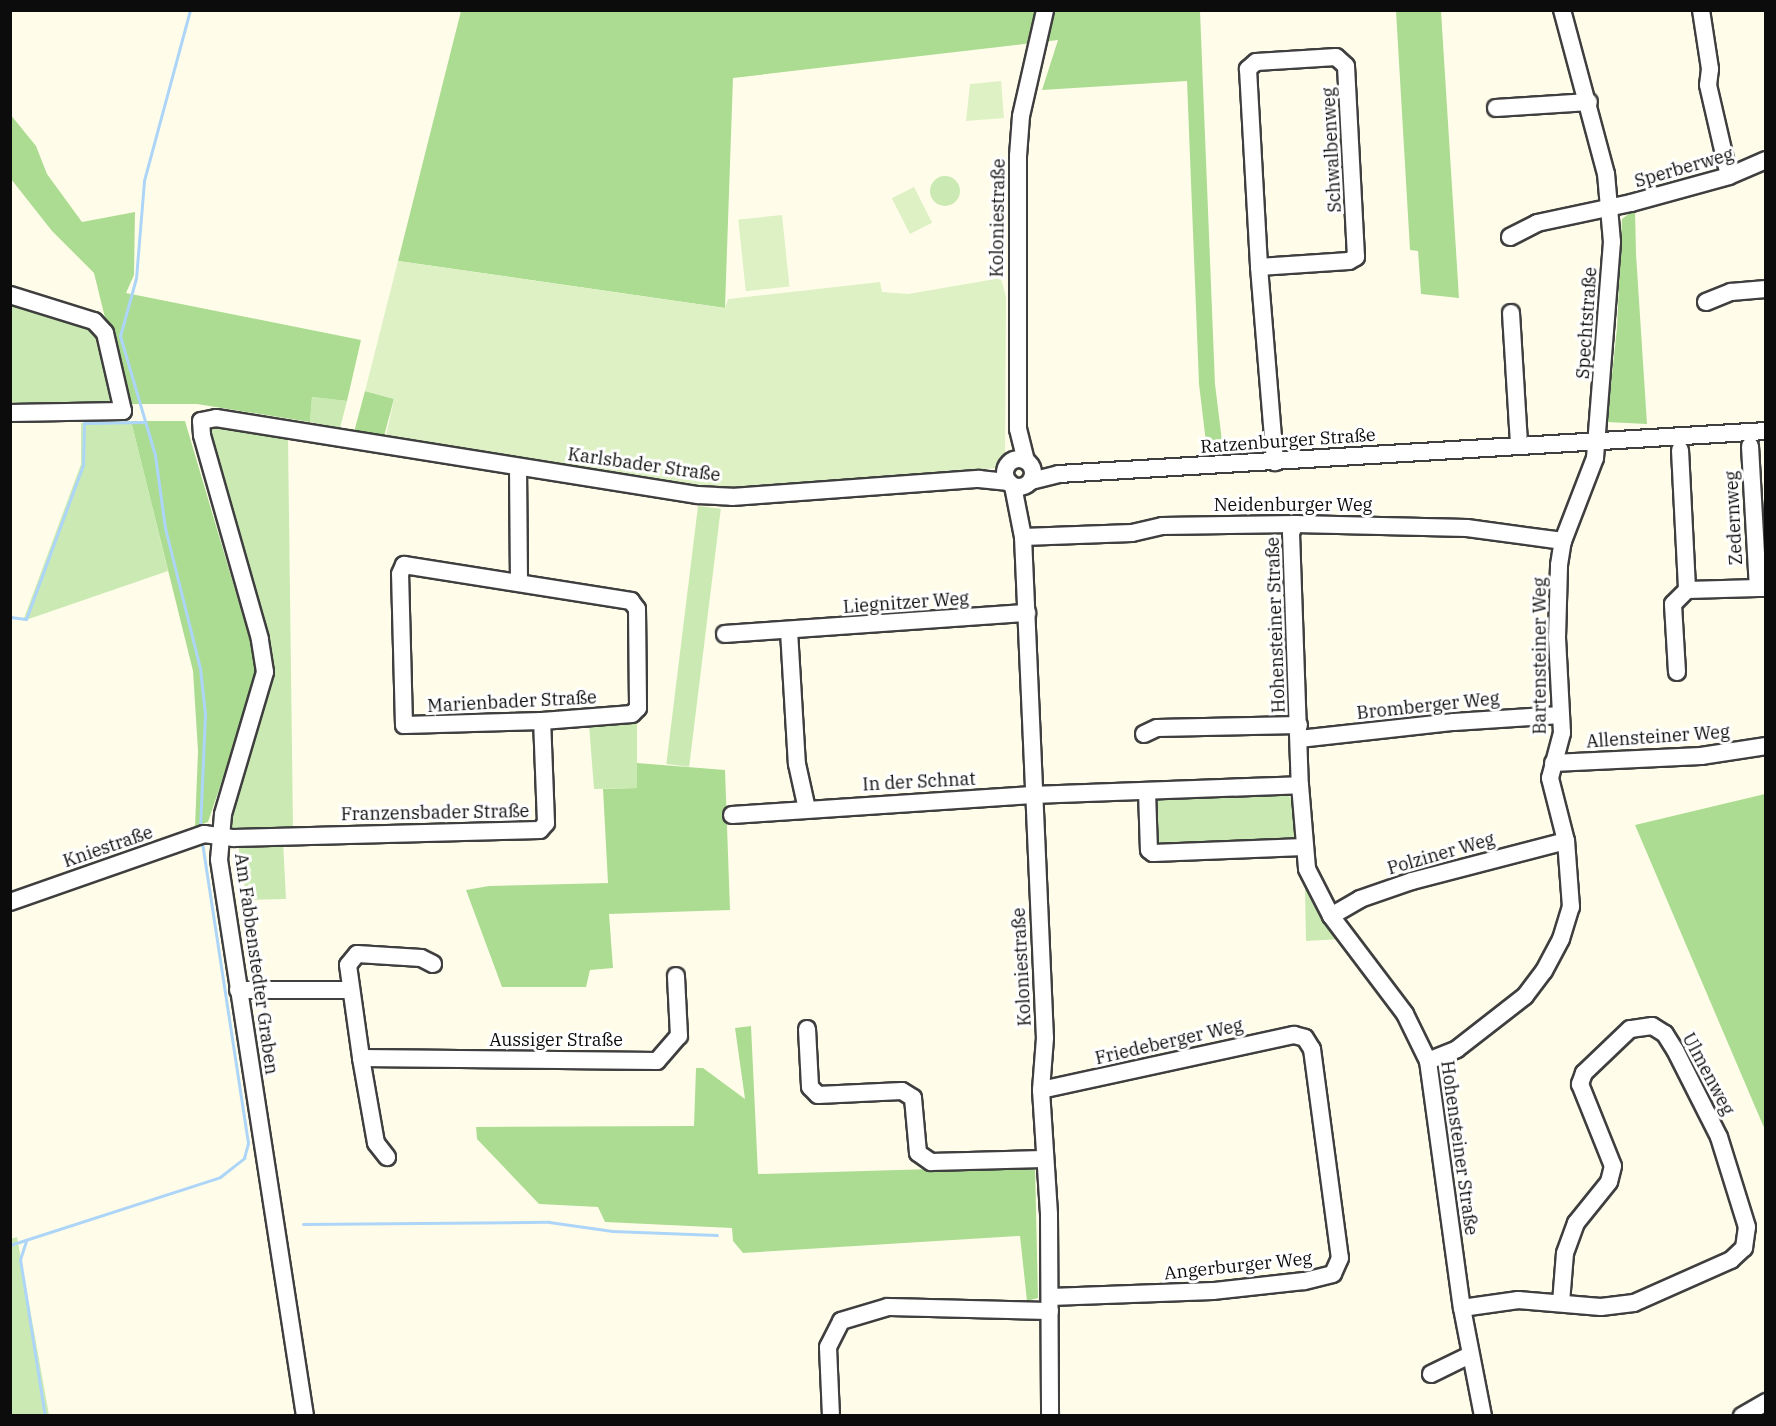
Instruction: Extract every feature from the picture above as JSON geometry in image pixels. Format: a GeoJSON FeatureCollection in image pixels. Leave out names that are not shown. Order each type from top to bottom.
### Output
{"type":"FeatureCollection","features":[{"type":"Feature","properties":{"kind":"street","name":"Koloniestraße"},"geometry":{"type":"LineString","coordinates":[[1045,10],[1021,121],[1018,429],[1027,614],[1032,795],[1046,1038],[1041,1090],[1043,1159],[1049,1215],[1050,1416]]}},
{"type":"Feature","properties":{"kind":"street","name":"Spechtstraße"},"geometry":{"type":"LineString","coordinates":[[1562,10],[1590,102],[1611,208],[1608,327],[1596,440]]}},
{"type":"Feature","properties":{"kind":"street"},"geometry":{"type":"LineString","coordinates":[[1701,10],[1710,69],[1708,85],[1729,176]]}},
{"type":"Feature","properties":{"kind":"street","name":"Schwalbenweg"},"geometry":{"type":"LineString","coordinates":[[1259,267],[1349,261],[1356,257],[1347,66],[1336,57],[1256,62],[1248,69],[1259,267],[1275,462]]}},
{"type":"Feature","properties":{"kind":"street"},"geometry":{"type":"LineString","coordinates":[[1496,108],[1590,102]]}},
{"type":"Feature","properties":{"kind":"street","name":"Sperberweg"},"geometry":{"type":"LineString","coordinates":[[1611,208],[1729,176],[1766,160]]}},
{"type":"Feature","properties":{"kind":"street"},"geometry":{"type":"LineString","coordinates":[[1510,237],[1537,223],[1611,208]]}},
{"type":"Feature","properties":{"kind":"street"},"geometry":{"type":"LineString","coordinates":[[1706,302],[1731,292],[1766,289]]}},
{"type":"Feature","properties":{"kind":"street"},"geometry":{"type":"LineString","coordinates":[[10,295],[94,321],[105,333],[123,411],[10,413]]}},
{"type":"Feature","properties":{"kind":"street"},"geometry":{"type":"LineString","coordinates":[[1511,313],[1519,444]]}},
{"type":"Feature","properties":{"kind":"street","name":"Karlsbader Straße"},"geometry":{"type":"LineString","coordinates":[[201,421],[216,418],[722,497],[979,479],[1019,474]]}},
{"type":"Feature","properties":{"kind":"street","name":"Am Fabbenstedter Graben"},"geometry":{"type":"LineString","coordinates":[[201,421],[202,435],[260,639],[265,672],[207,835],[219,860],[305,1416]]}},
{"type":"Feature","properties":{"kind":"street","name":"Ratzenburger Straße"},"geometry":{"type":"LineString","coordinates":[[1019,474],[1059,474],[1275,462],[1519,444],[1766,430]]}},
{"type":"Feature","properties":{"kind":"street","name":"Bartensteiner Weg"},"geometry":{"type":"LineString","coordinates":[[1428,1061],[1457,1049],[1499,1019],[1525,996],[1545,971],[1561,939],[1571,907],[1566,841],[1552,795],[1552,763],[1562,733],[1557,609],[1563,542],[1595,458],[1596,440]]}},
{"type":"Feature","properties":{"kind":"street","name":"Zedernweg"},"geometry":{"type":"LineString","coordinates":[[1687,590],[1762,588],[1750,446]]}},
{"type":"Feature","properties":{"kind":"street"},"geometry":{"type":"LineString","coordinates":[[1677,672],[1673,604],[1687,590],[1680,450]]}},
{"type":"Feature","properties":{"kind":"street"},"geometry":{"type":"LineString","coordinates":[[518,466],[519,581]]}},
{"type":"Feature","properties":{"kind":"street","name":"Neidenburger Weg"},"geometry":{"type":"LineString","coordinates":[[1023,537],[1132,533],[1162,526],[1295,524],[1467,528],[1563,542]]}},
{"type":"Feature","properties":{"kind":"street","name":"Hohensteiner Straße"},"geometry":{"type":"LineString","coordinates":[[1295,524],[1291,533],[1304,848],[1317,894],[1405,1014],[1428,1061],[1462,1308],[1482,1416]]}},
{"type":"Feature","properties":{"kind":"street","name":"Marienbader Straße"},"geometry":{"type":"LineString","coordinates":[[404,565],[519,581],[631,601],[638,609],[638,708],[632,714],[542,721],[414,727],[404,725],[400,574],[404,565]]}},
{"type":"Feature","properties":{"kind":"street","name":"Liegnitzer Weg"},"geometry":{"type":"LineString","coordinates":[[724,634],[1027,614]]}},
{"type":"Feature","properties":{"kind":"street"},"geometry":{"type":"LineString","coordinates":[[789,631],[794,725],[807,809]]}},
{"type":"Feature","properties":{"kind":"street","name":"Bromberger Weg"},"geometry":{"type":"LineString","coordinates":[[1299,732],[1561,715]]}},
{"type":"Feature","properties":{"kind":"street","name":"Franzensbader Straße"},"geometry":{"type":"LineString","coordinates":[[207,835],[234,838],[540,830],[546,823],[542,721]]}},
{"type":"Feature","properties":{"kind":"street","name":"Hohensteiner Straße"},"geometry":{"type":"LineString","coordinates":[[1144,734],[1157,728],[1299,732]]}},
{"type":"Feature","properties":{"kind":"street","name":"Allensteiner Weg"},"geometry":{"type":"LineString","coordinates":[[1552,763],[1701,756],[1766,746]]}},
{"type":"Feature","properties":{"kind":"street","name":"In der Schnat"},"geometry":{"type":"LineString","coordinates":[[732,815],[1032,795],[1300,786]]}},
{"type":"Feature","properties":{"kind":"street"},"geometry":{"type":"LineString","coordinates":[[1147,791],[1149,850],[1153,854],[1304,848]]}},
{"type":"Feature","properties":{"kind":"street","name":"Kniestraße"},"geometry":{"type":"LineString","coordinates":[[10,902],[207,835]]}},
{"type":"Feature","properties":{"kind":"street","name":"Polziner Weg"},"geometry":{"type":"LineString","coordinates":[[1331,916],[1360,899],[1412,881],[1566,841]]}},
{"type":"Feature","properties":{"kind":"street"},"geometry":{"type":"LineString","coordinates":[[387,1158],[376,1143],[350,990],[348,965],[357,954],[421,958],[434,964]]}},
{"type":"Feature","properties":{"kind":"street","name":"Aussiger Straße"},"geometry":{"type":"LineString","coordinates":[[361,1058],[657,1061],[679,1036],[676,976]]}},
{"type":"Feature","properties":{"kind":"street"},"geometry":{"type":"LineString","coordinates":[[238,990],[350,990]]}},
{"type":"Feature","properties":{"kind":"street","name":"Ulmenweg"},"geometry":{"type":"LineString","coordinates":[[1462,1308],[1518,1300],[1601,1307],[1634,1303],[1731,1260],[1744,1248],[1747,1227],[1719,1137],[1675,1050],[1665,1034],[1652,1026],[1630,1029],[1584,1073],[1580,1084],[1613,1166],[1609,1182],[1576,1223],[1565,1253],[1561,1303]]}},
{"type":"Feature","properties":{"kind":"street"},"geometry":{"type":"LineString","coordinates":[[807,1029],[810,1087],[818,1095],[902,1091],[913,1098],[918,1153],[931,1162],[1043,1159]]}},
{"type":"Feature","properties":{"kind":"street","name":"Friedeberger Weg"},"geometry":{"type":"LineString","coordinates":[[1041,1090],[1286,1036],[1305,1038]]}},
{"type":"Feature","properties":{"kind":"street","name":"Angerburger Weg"},"geometry":{"type":"LineString","coordinates":[[1050,1304],[1213,1291],[1333,1274],[1340,1258],[1312,1049],[1305,1038]]}},
{"type":"Feature","properties":{"kind":"street"},"geometry":{"type":"LineString","coordinates":[[831,1416],[828,1342],[842,1321],[888,1307],[1050,1304]]}},
{"type":"Feature","properties":{"kind":"street"},"geometry":{"type":"LineString","coordinates":[[1431,1374],[1470,1355]]}},
{"type":"Feature","properties":{"kind":"street"},"geometry":{"type":"LineString","coordinates":[[1742,1416],[1762,1408]]}},
{"type":"Feature","properties":{"kind":"green space"},"geometry":{"type":"Polygon","coordinates":[[[461,11],[1200,11],[1215,384],[1223,449],[1207,451],[1199,384],[1187,81],[1042,90],[1058,40],[733,78],[725,308],[398,261],[461,11]]]}},
{"type":"Feature","properties":{"kind":"green space"},"geometry":{"type":"Polygon","coordinates":[[[1396,11],[1441,11],[1459,298],[1421,294],[1418,251],[1410,250],[1396,11]]]}},
{"type":"Feature","properties":{"kind":"green space"},"geometry":{"type":"Polygon","coordinates":[[[1001,81],[1004,118],[966,121],[970,84],[1001,81]]]}},
{"type":"Feature","properties":{"kind":"green space"},"geometry":{"type":"Polygon","coordinates":[[[10,114],[36,146],[47,174],[82,222],[135,212],[134,275],[126,293],[361,340],[347,401],[312,397],[310,422],[197,404],[132,404],[123,391],[94,273],[52,231],[11,179],[10,114]]]}},
{"type":"Feature","properties":{"kind":"green space"},"geometry":{"type":"Polygon","coordinates":[[[945,176],[956,180],[960,191],[956,202],[945,206],[934,202],[930,191],[934,180],[945,176]]]}},
{"type":"Feature","properties":{"kind":"green space"},"geometry":{"type":"Polygon","coordinates":[[[914,187],[932,223],[910,234],[892,198],[914,187]]]}},
{"type":"Feature","properties":{"kind":"green space"},"geometry":{"type":"Polygon","coordinates":[[[1635,209],[1647,424],[1607,422],[1617,328],[1622,219],[1635,209]]]}},
{"type":"Feature","properties":{"kind":"green space"},"geometry":{"type":"Polygon","coordinates":[[[782,215],[790,287],[746,291],[738,220],[782,215]]]}},
{"type":"Feature","properties":{"kind":"green space"},"geometry":{"type":"Polygon","coordinates":[[[398,261],[725,308],[728,299],[880,282],[882,292],[908,294],[1001,278],[1006,297],[1005,459],[997,468],[721,491],[386,436],[394,399],[365,391],[398,261]]]}},
{"type":"Feature","properties":{"kind":"green space"},"geometry":{"type":"Polygon","coordinates":[[[10,299],[92,324],[101,335],[118,406],[11,408],[10,299]]]}},
{"type":"Feature","properties":{"kind":"green space"},"geometry":{"type":"Polygon","coordinates":[[[365,391],[394,399],[384,437],[355,430],[365,391]]]}},
{"type":"Feature","properties":{"kind":"green space"},"geometry":{"type":"Polygon","coordinates":[[[312,397],[347,401],[340,428],[310,422],[312,397]]]}},
{"type":"Feature","properties":{"kind":"green space"},"geometry":{"type":"Polygon","coordinates":[[[131,421],[168,571],[23,621],[81,464],[81,423],[131,421]]]}},
{"type":"Feature","properties":{"kind":"green space"},"geometry":{"type":"Polygon","coordinates":[[[131,421],[185,421],[259,671],[208,822],[195,827],[198,751],[193,671],[131,421]]]}},
{"type":"Feature","properties":{"kind":"green space"},"geometry":{"type":"Polygon","coordinates":[[[209,424],[288,436],[293,828],[229,829],[226,821],[271,671],[209,424]]]}},
{"type":"Feature","properties":{"kind":"green space"},"geometry":{"type":"Polygon","coordinates":[[[698,506],[721,509],[689,767],[666,764],[698,506]]]}},
{"type":"Feature","properties":{"kind":"green space"},"geometry":{"type":"Polygon","coordinates":[[[637,721],[637,788],[594,789],[589,725],[637,721]]]}},
{"type":"Feature","properties":{"kind":"green space"},"geometry":{"type":"Polygon","coordinates":[[[637,763],[725,770],[730,910],[609,914],[613,968],[590,970],[586,987],[502,987],[466,890],[489,886],[608,883],[603,789],[637,788],[637,763]]]}},
{"type":"Feature","properties":{"kind":"green space"},"geometry":{"type":"Polygon","coordinates":[[[1279,791],[1287,794],[1296,805],[1296,838],[1293,841],[1253,843],[1248,839],[1161,846],[1156,843],[1153,802],[1158,797],[1279,791]]]}},
{"type":"Feature","properties":{"kind":"green space"},"geometry":{"type":"Polygon","coordinates":[[[1766,794],[1765,1130],[1635,825],[1766,794]]]}},
{"type":"Feature","properties":{"kind":"green space"},"geometry":{"type":"Polygon","coordinates":[[[283,841],[286,899],[247,900],[238,844],[283,841]]]}},
{"type":"Feature","properties":{"kind":"green space"},"geometry":{"type":"Polygon","coordinates":[[[1305,889],[1309,889],[1341,939],[1306,941],[1305,889]]]}},
{"type":"Feature","properties":{"kind":"green space"},"geometry":{"type":"Polygon","coordinates":[[[751,1026],[758,1174],[1035,1166],[1038,1298],[1027,1301],[1020,1236],[743,1253],[733,1241],[732,1228],[605,1222],[598,1207],[539,1204],[477,1139],[476,1127],[694,1126],[696,1068],[703,1068],[745,1099],[735,1028],[751,1026]]]}},
{"type":"Feature","properties":{"kind":"green space"},"geometry":{"type":"Polygon","coordinates":[[[17,1237],[49,1415],[11,1415],[10,1239],[17,1237]]]}},
{"type":"Feature","properties":{"kind":"waterway"},"geometry":{"type":"LineString","coordinates":[[190,10],[144,181],[136,278],[120,336],[155,455],[165,528],[200,668],[205,714],[200,830]]}},
{"type":"Feature","properties":{"kind":"waterway"},"geometry":{"type":"LineString","coordinates":[[10,617],[26,619],[83,465],[84,423],[144,422]]}},
{"type":"Feature","properties":{"kind":"waterway"},"geometry":{"type":"LineString","coordinates":[[10,1245],[220,1177],[244,1158],[248,1143],[202,842]]}},
{"type":"Feature","properties":{"kind":"waterway"},"geometry":{"type":"LineString","coordinates":[[303,1224],[549,1222],[612,1231],[717,1235]]}},
{"type":"Feature","properties":{"kind":"waterway"},"geometry":{"type":"LineString","coordinates":[[26,1241],[20,1259],[45,1416]]}}]}
